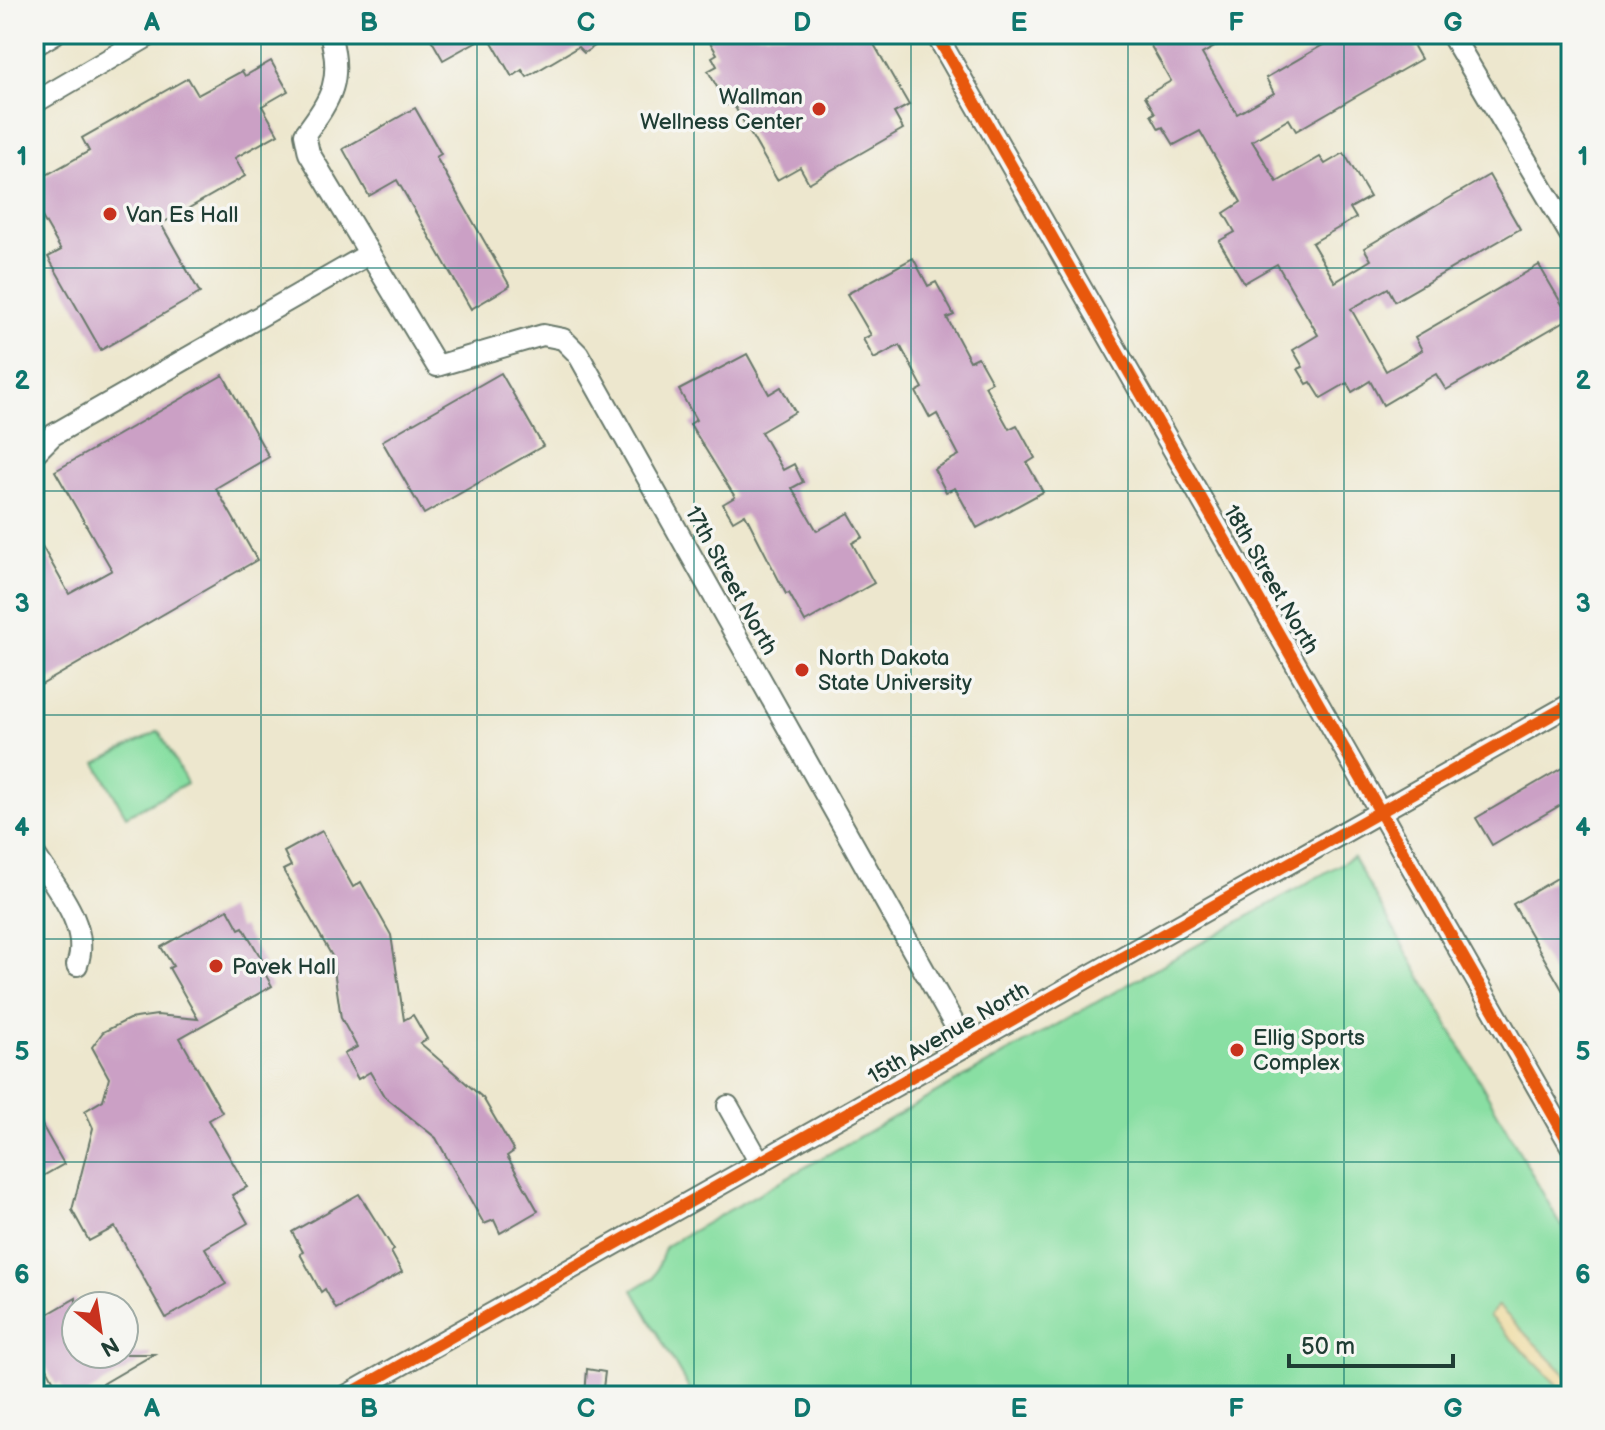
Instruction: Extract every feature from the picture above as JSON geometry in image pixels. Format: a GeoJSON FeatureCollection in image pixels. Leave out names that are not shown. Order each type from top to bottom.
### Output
{"type":"FeatureCollection","features":[{"type":"Feature","properties":{"kind":"street"},"geometry":{"type":"LineString","coordinates":[[34,46],[54,34]]}},
{"type":"Feature","properties":{"kind":"street"},"geometry":{"type":"LineString","coordinates":[[34,103],[152,34]]}},
{"type":"Feature","properties":{"kind":"street"},"geometry":{"type":"LineString","coordinates":[[34,454],[53,435],[369,254],[309,153],[305,134],[327,105],[337,67],[330,34]]}},
{"type":"Feature","properties":{"kind":"street","name":"18th Street North"},"geometry":{"type":"LineString","coordinates":[[936,34],[1571,1146]]}},
{"type":"Feature","properties":{"kind":"street"},"geometry":{"type":"LineString","coordinates":[[1451,34],[1571,236]]}},
{"type":"Feature","properties":{"kind":"street","name":"17th Street North"},"geometry":{"type":"LineString","coordinates":[[369,254],[437,366],[543,335],[563,339],[578,354],[966,1045]]}},
{"type":"Feature","properties":{"kind":"street","name":"15th Avenue North"},"geometry":{"type":"LineString","coordinates":[[346,1396],[1571,704]]}},
{"type":"Feature","properties":{"kind":"street"},"geometry":{"type":"LineString","coordinates":[[34,853],[78,928],[81,953],[77,965]]}},
{"type":"Feature","properties":{"kind":"street"},"geometry":{"type":"LineString","coordinates":[[728,1106],[760,1163]]}},
{"type":"Feature","properties":{"kind":"green space"},"geometry":{"type":"Polygon","coordinates":[[[159,731],[187,783],[126,816],[96,763],[159,731]]]}},
{"type":"Feature","properties":{"kind":"green space","name":"Ellig Sports Complex"},"geometry":{"type":"Polygon","coordinates":[[[1353,857],[1571,1243],[1571,1396],[693,1396],[633,1290],[654,1277],[666,1246],[1353,857]]]}},
{"type":"Feature","properties":{"kind":"sand"},"geometry":{"type":"Polygon","coordinates":[[[1498,1306],[1571,1380],[1571,1396],[1489,1316],[1498,1306]]]}},
{"type":"Feature","properties":{"kind":"building","name":"Wallman Wellness Center"},"geometry":{"type":"Polygon","coordinates":[[[428,34],[613,34],[584,53],[578,47],[527,77],[522,70],[512,77],[488,35],[443,60],[428,34]]]}},
{"type":"Feature","properties":{"kind":"building","name":"Wallman Wellness Center"},"geometry":{"type":"Polygon","coordinates":[[[705,34],[868,34],[909,105],[894,113],[903,129],[809,183],[800,167],[777,180],[732,102],[727,105],[708,71],[717,66],[712,57],[717,54],[705,34]]]}},
{"type":"Feature","properties":{"kind":"building"},"geometry":{"type":"Polygon","coordinates":[[[1144,34],[1238,34],[1202,54],[1237,114],[1274,93],[1266,78],[1342,34],[1407,34],[1421,59],[1296,131],[1289,119],[1252,141],[1277,182],[1320,157],[1325,164],[1344,153],[1370,197],[1350,208],[1356,218],[1312,243],[1335,282],[1371,260],[1364,248],[1489,175],[1520,229],[1395,301],[1388,288],[1351,309],[1386,371],[1422,350],[1415,337],[1539,265],[1570,318],[1446,390],[1436,374],[1383,405],[1370,381],[1352,392],[1347,383],[1321,398],[1298,369],[1303,367],[1293,350],[1318,335],[1277,264],[1244,283],[1219,241],[1235,232],[1224,213],[1241,202],[1200,131],[1174,145],[1151,115],[1155,113],[1145,96],[1171,81],[1144,34]]]}},
{"type":"Feature","properties":{"kind":"building","name":"Van Es Hall"},"geometry":{"type":"Polygon","coordinates":[[[271,61],[288,91],[262,106],[278,134],[235,158],[245,176],[161,224],[200,293],[101,350],[48,257],[61,250],[34,203],[34,182],[89,151],[82,138],[188,78],[198,95],[242,71],[245,76],[271,61]]]}},
{"type":"Feature","properties":{"kind":"building"},"geometry":{"type":"Polygon","coordinates":[[[415,108],[441,154],[436,157],[510,286],[471,309],[397,180],[369,196],[343,149],[415,108]]]}},
{"type":"Feature","properties":{"kind":"building"},"geometry":{"type":"Polygon","coordinates":[[[913,258],[928,286],[936,282],[954,315],[947,318],[970,361],[978,357],[992,382],[985,386],[1009,429],[1017,425],[1035,458],[1027,463],[1043,492],[977,528],[955,488],[946,492],[934,469],[959,455],[937,414],[930,418],[916,392],[923,388],[900,345],[874,359],[863,339],[871,335],[847,294],[913,258]]]}},
{"type":"Feature","properties":{"kind":"building"},"geometry":{"type":"Polygon","coordinates":[[[747,354],[769,394],[781,387],[795,412],[761,432],[783,470],[794,464],[803,482],[792,488],[817,531],[849,513],[863,537],[852,543],[874,583],[805,622],[789,593],[786,594],[745,514],[733,521],[723,504],[735,497],[690,424],[696,420],[679,390],[747,354]]]}},
{"type":"Feature","properties":{"kind":"building"},"geometry":{"type":"Polygon","coordinates":[[[501,373],[543,446],[424,514],[382,441],[501,373]]]}},
{"type":"Feature","properties":{"kind":"building"},"geometry":{"type":"Polygon","coordinates":[[[223,375],[269,457],[216,488],[257,560],[34,689],[34,532],[69,594],[112,570],[55,471],[223,375]]]}},
{"type":"Feature","properties":{"kind":"building"},"geometry":{"type":"Polygon","coordinates":[[[1562,768],[1571,784],[1571,799],[1492,845],[1476,818],[1562,768]]]}},
{"type":"Feature","properties":{"kind":"building"},"geometry":{"type":"Polygon","coordinates":[[[322,831],[353,887],[361,882],[391,935],[404,1020],[413,1015],[427,1039],[420,1043],[483,1098],[514,1151],[507,1156],[538,1211],[500,1233],[494,1220],[484,1224],[436,1138],[384,1096],[370,1072],[358,1079],[344,1054],[357,1047],[341,1018],[332,956],[283,870],[291,866],[284,852],[322,831]]]}},
{"type":"Feature","properties":{"kind":"building"},"geometry":{"type":"Polygon","coordinates":[[[1571,870],[1571,1005],[1513,904],[1571,870]]]}},
{"type":"Feature","properties":{"kind":"building"},"geometry":{"type":"Polygon","coordinates":[[[228,909],[239,929],[243,927],[264,963],[260,965],[272,986],[180,1038],[222,1112],[208,1120],[247,1187],[232,1195],[248,1223],[205,1248],[226,1284],[166,1318],[115,1227],[89,1241],[72,1210],[93,1128],[85,1111],[103,1100],[109,1078],[92,1047],[103,1032],[129,1019],[157,1015],[198,1019],[169,968],[173,966],[161,947],[228,909]]]}},
{"type":"Feature","properties":{"kind":"building"},"geometry":{"type":"Polygon","coordinates":[[[34,1111],[64,1164],[34,1181],[34,1111]]]}},
{"type":"Feature","properties":{"kind":"building"},"geometry":{"type":"Polygon","coordinates":[[[359,1194],[394,1250],[391,1252],[402,1272],[336,1309],[325,1289],[321,1292],[292,1232],[359,1194]]]}},
{"type":"Feature","properties":{"kind":"building"},"geometry":{"type":"Polygon","coordinates":[[[60,1307],[60,1370],[127,1370],[82,1396],[68,1396],[60,1383],[56,1385],[34,1344],[34,1322],[60,1307]]]}},
{"type":"Feature","properties":{"kind":"building"},"geometry":{"type":"Polygon","coordinates":[[[140,1354],[154,1354],[140,1362],[140,1354]]]}},
{"type":"Feature","properties":{"kind":"building"},"geometry":{"type":"Polygon","coordinates":[[[587,1369],[605,1372],[602,1396],[585,1396],[587,1369]]]}},
{"type":"Feature","properties":{"kind":"cycle path"},"geometry":{"type":"LineString","coordinates":[[936,34],[1571,1146]]}},
{"type":"Feature","properties":{"kind":"cycle path"},"geometry":{"type":"LineString","coordinates":[[346,1396],[1571,704]]}},
{"type":"Feature","properties":{"kind":"place","name":"Wallman Wellness Center"},"geometry":{"type":"Point","coordinates":[819,109]}},
{"type":"Feature","properties":{"kind":"place","name":"Van Es Hall"},"geometry":{"type":"Point","coordinates":[110,214]}},
{"type":"Feature","properties":{"kind":"place","name":"North Dakota State University"},"geometry":{"type":"Point","coordinates":[802,670]}},
{"type":"Feature","properties":{"kind":"place","name":"Pavek Hall"},"geometry":{"type":"Point","coordinates":[216,966]}},
{"type":"Feature","properties":{"kind":"place","name":"Ellig Sports Complex"},"geometry":{"type":"Point","coordinates":[1237,1050]}}]}
